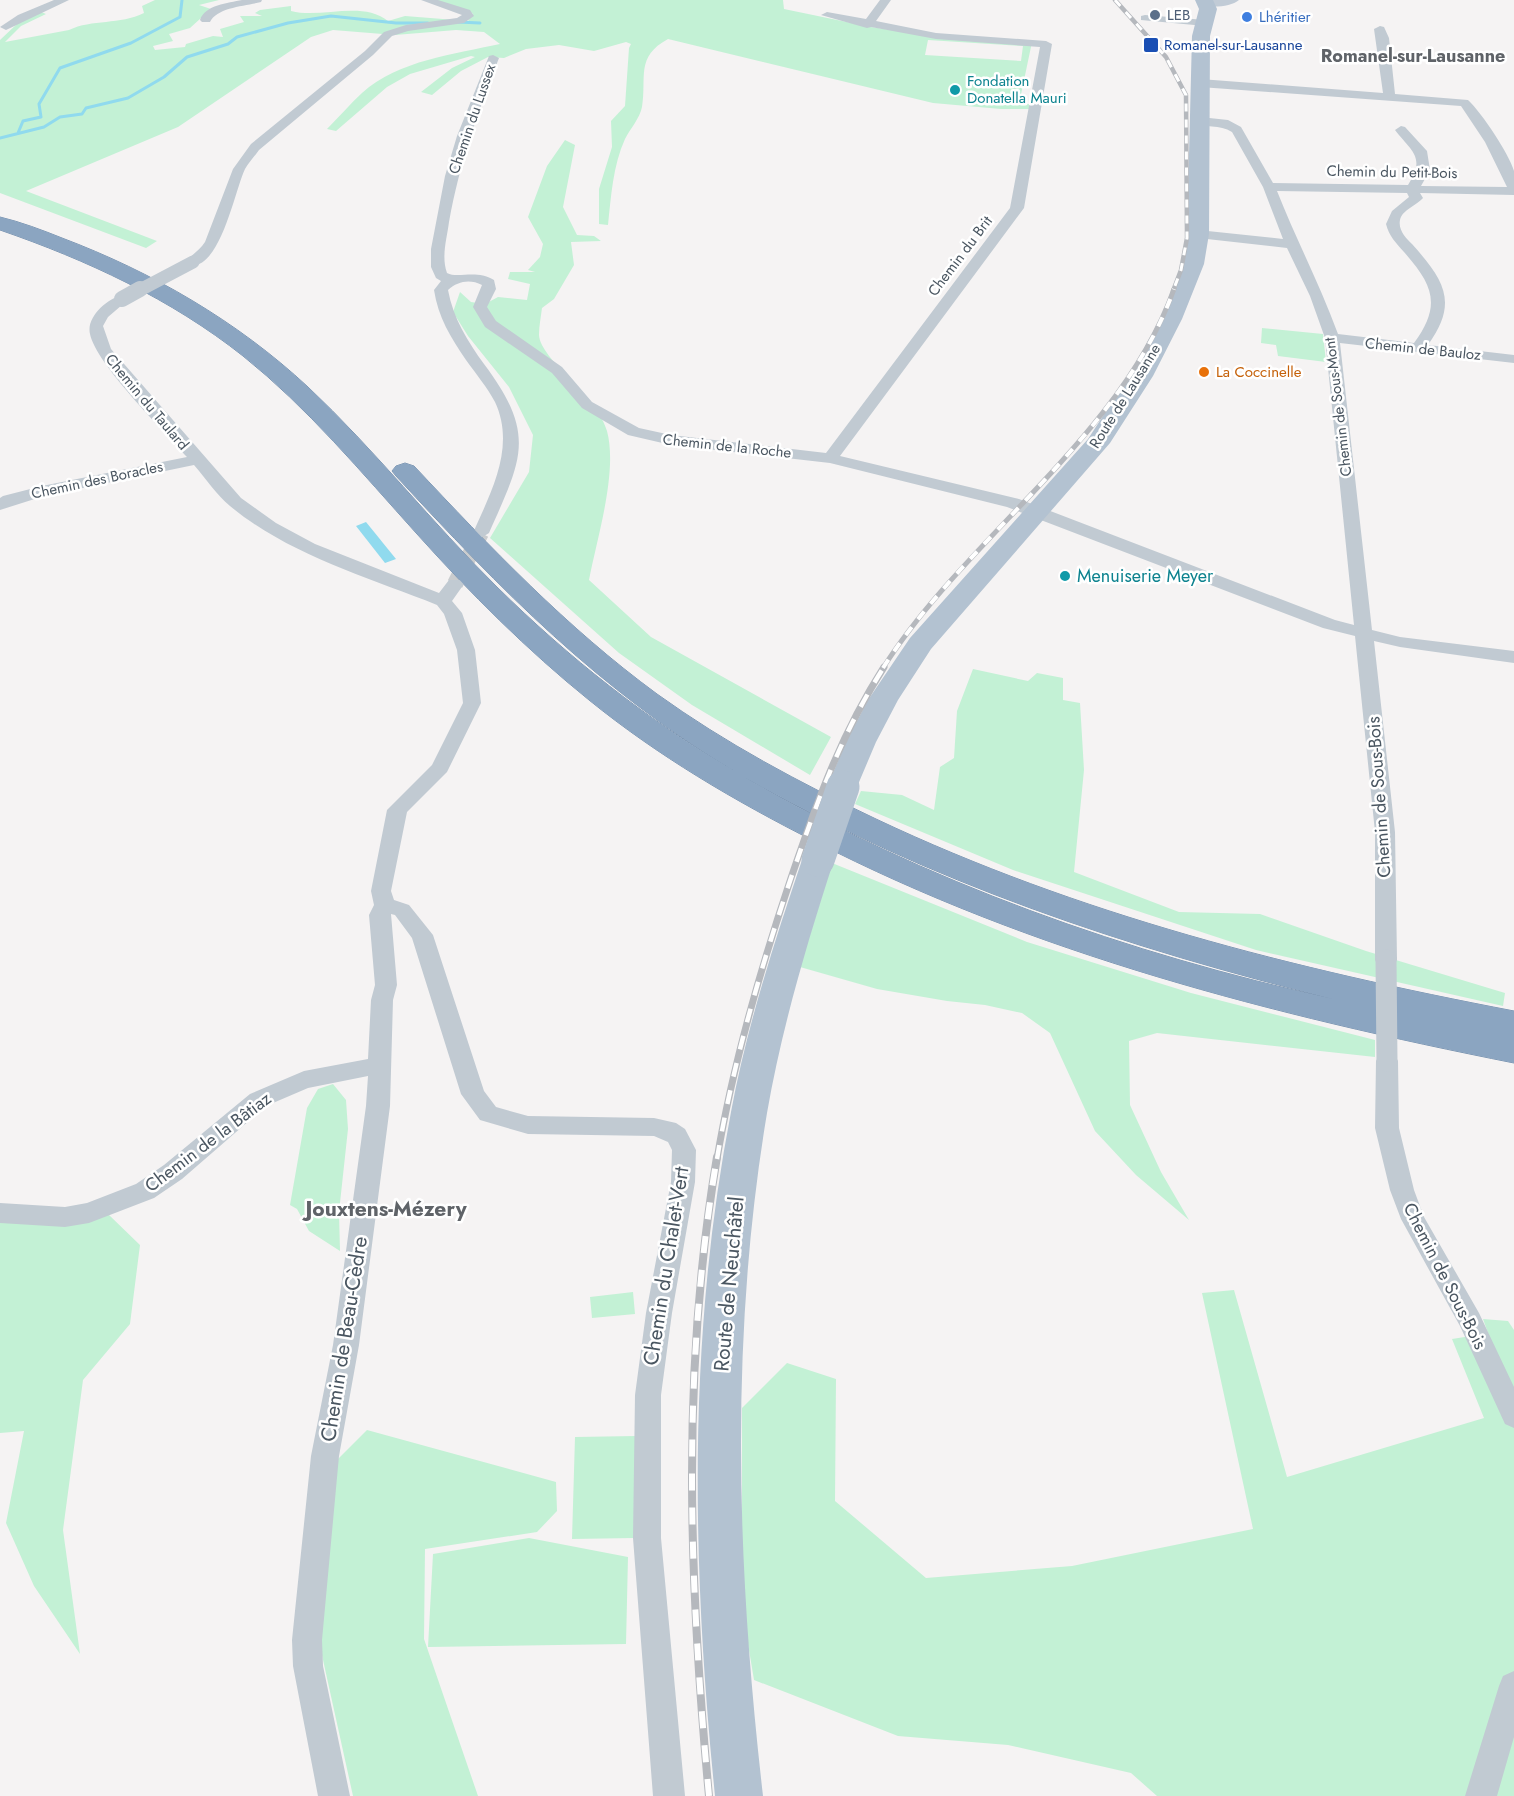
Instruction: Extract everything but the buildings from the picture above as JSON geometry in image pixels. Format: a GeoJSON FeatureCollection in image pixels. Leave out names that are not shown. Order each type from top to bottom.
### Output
{"type":"FeatureCollection","features":[{"type":"Feature","properties":{"kind":"highway"},"geometry":{"type":"LineString","coordinates":[[0,209],[55,227],[123,255],[218,306],[272,343],[305,371],[388,453],[522,595],[625,684],[681,724],[745,764],[852,822],[932,859],[1007,889],[1158,941],[1316,983],[1514,1024]]}},
{"type":"Feature","properties":{"kind":"highway"},"geometry":{"type":"LineString","coordinates":[[0,223],[63,245],[125,272],[181,303],[242,344],[315,408],[467,572],[541,645],[602,697],[660,738],[770,805],[835,840],[916,877],[1004,913],[1109,950],[1200,978],[1313,1007],[1514,1050]]}},
{"type":"Feature","properties":{"kind":"main road","name":"Route de Lausanne"},"geometry":{"type":"LineString","coordinates":[[843,787],[861,742],[883,700],[920,644],[1098,443],[1146,367],[1180,299],[1193,264],[1198,234],[1201,36],[1205,8]]}},
{"type":"Feature","properties":{"kind":"main road","name":"Route de Neuchâtel"},"geometry":{"type":"LineString","coordinates":[[739,1796],[726,1649],[719,1530],[722,1350],[728,1259],[744,1140],[756,1075],[783,970],[843,787]]}},
{"type":"Feature","properties":{"kind":"street"},"geometry":{"type":"LineString","coordinates":[[6,27],[22,16],[64,0]]}},
{"type":"Feature","properties":{"kind":"street"},"geometry":{"type":"LineString","coordinates":[[206,20],[207,16],[224,7],[257,0]]}},
{"type":"Feature","properties":{"kind":"street","name":"Chemin du Taulard"},"geometry":{"type":"LineString","coordinates":[[426,0],[466,12],[466,18],[440,25],[406,28],[388,34],[325,90],[255,147],[239,169],[212,242],[205,253],[193,262],[122,299],[104,311],[95,328],[96,337],[110,360],[235,502],[270,528],[309,548],[443,601]]}},
{"type":"Feature","properties":{"kind":"street"},"geometry":{"type":"LineString","coordinates":[[827,15],[867,25],[886,0]]}},
{"type":"Feature","properties":{"kind":"street"},"geometry":{"type":"LineString","coordinates":[[1145,18],[1205,8],[1231,0]]}},
{"type":"Feature","properties":{"kind":"street","name":"Chemin du Brit"},"geometry":{"type":"LineString","coordinates":[[830,458],[1017,208],[1046,44],[936,36],[867,25]]}},
{"type":"Feature","properties":{"kind":"street"},"geometry":{"type":"LineString","coordinates":[[1380,29],[1389,96]]}},
{"type":"Feature","properties":{"kind":"street","name":"Chemin du Lussex"},"geometry":{"type":"LineString","coordinates":[[451,281],[441,275],[438,267],[438,249],[451,176],[463,136],[493,58]]}},
{"type":"Feature","properties":{"kind":"street"},"geometry":{"type":"LineString","coordinates":[[1200,83],[1456,101],[1469,106],[1514,189]]}},
{"type":"Feature","properties":{"kind":"street","name":"Chemin de Sous-Mont"},"geometry":{"type":"LineString","coordinates":[[1200,121],[1225,123],[1236,129],[1269,187],[1292,244],[1317,296],[1332,338],[1365,634]]}},
{"type":"Feature","properties":{"kind":"street"},"geometry":{"type":"LineString","coordinates":[[1401,130],[1421,151],[1424,162],[1423,173],[1412,190],[1416,198],[1398,213],[1393,220],[1394,228],[1399,239],[1435,281],[1441,301],[1431,332],[1418,348]]}},
{"type":"Feature","properties":{"kind":"street","name":"Chemin du Petit-Bois"},"geometry":{"type":"LineString","coordinates":[[1269,187],[1412,190],[1514,189]]}},
{"type":"Feature","properties":{"kind":"street"},"geometry":{"type":"LineString","coordinates":[[1198,234],[1292,244]]}},
{"type":"Feature","properties":{"kind":"street","name":"Chemin de la Roche"},"geometry":{"type":"LineString","coordinates":[[451,281],[479,278],[487,281],[490,286],[480,307],[490,324],[557,370],[587,405],[634,432],[671,440],[830,458],[1013,503],[1329,624],[1400,642],[1514,657]]}},
{"type":"Feature","properties":{"kind":"street"},"geometry":{"type":"LineString","coordinates":[[451,281],[441,290],[448,316],[466,349],[506,409],[511,431],[510,458],[481,533]]}},
{"type":"Feature","properties":{"kind":"street","name":"Chemin de Bauloz"},"geometry":{"type":"LineString","coordinates":[[1332,338],[1514,359]]}},
{"type":"Feature","properties":{"kind":"street","name":"Chemin des Boracles"},"geometry":{"type":"LineString","coordinates":[[0,505],[9,500],[42,491],[196,460]]}},
{"type":"Feature","properties":{"kind":"street"},"geometry":{"type":"LineString","coordinates":[[443,601],[455,584]]}},
{"type":"Feature","properties":{"kind":"street","name":"Chemin de Beau-Cèdre"},"geometry":{"type":"LineString","coordinates":[[334,1796],[308,1666],[307,1640],[325,1456],[346,1346],[378,1106],[382,1000],[386,985],[380,915],[385,905],[381,891],[397,810],[440,768],[472,703],[466,650],[453,613],[443,601]]}},
{"type":"Feature","properties":{"kind":"street","name":"Chemin de Sous-Bois"},"geometry":{"type":"LineString","coordinates":[[1365,634],[1385,832],[1387,1128],[1402,1190],[1413,1219],[1470,1321],[1514,1416]]}},
{"type":"Feature","properties":{"kind":"street","name":"Chemin du Chalet-Vert"},"geometry":{"type":"LineString","coordinates":[[385,905],[402,910],[422,935],[436,973],[472,1094],[488,1114],[528,1125],[654,1127],[668,1130],[677,1136],[684,1150],[683,1182],[659,1313],[648,1395],[647,1538],[669,1796]]}},
{"type":"Feature","properties":{"kind":"street","name":"Chemin de la Bâtiaz"},"geometry":{"type":"LineString","coordinates":[[0,1214],[65,1217],[99,1210],[145,1191],[173,1172],[258,1100],[303,1080],[380,1065]]}},
{"type":"Feature","properties":{"kind":"street"},"geometry":{"type":"LineString","coordinates":[[1481,1796],[1514,1686]]}},
{"type":"Feature","properties":{"kind":"green space"},"geometry":{"type":"Polygon","coordinates":[[[155,0],[219,0],[199,5],[211,9],[190,28],[169,34],[173,41],[153,46],[155,50],[185,47],[186,44],[213,36],[223,37],[220,29],[244,22],[240,16],[262,16],[255,13],[260,10],[291,6],[291,11],[303,13],[366,12],[388,21],[405,16],[468,21],[473,14],[468,10],[430,0],[783,0],[784,9],[871,27],[946,38],[1032,42],[1019,104],[1030,104],[1029,109],[1001,109],[933,103],[668,39],[651,53],[644,68],[642,107],[625,139],[618,159],[608,225],[599,224],[599,189],[612,147],[611,121],[625,106],[631,44],[626,42],[594,51],[559,45],[526,49],[504,58],[488,57],[461,71],[432,95],[421,92],[452,68],[475,57],[471,56],[410,74],[387,87],[336,131],[327,129],[362,93],[393,73],[446,55],[500,44],[484,32],[456,30],[395,35],[333,30],[311,37],[178,127],[26,191],[157,241],[146,248],[0,193],[0,40],[18,23],[41,12],[46,14],[21,26],[5,42],[69,30],[87,24],[135,17],[144,13],[142,6],[155,0]],[[928,40],[925,55],[1021,61],[1023,46],[928,40]]]}},
{"type":"Feature","properties":{"kind":"green space"},"geometry":{"type":"Polygon","coordinates":[[[565,140],[575,145],[563,207],[577,235],[594,236],[601,241],[571,242],[574,265],[554,299],[542,308],[539,335],[549,356],[593,406],[607,431],[610,447],[608,485],[589,580],[651,637],[831,737],[810,775],[692,705],[619,653],[490,538],[529,472],[533,435],[509,387],[468,336],[453,312],[460,292],[471,302],[485,304],[498,297],[527,300],[530,284],[508,279],[510,272],[535,272],[528,270],[540,257],[543,244],[528,217],[547,166],[565,140]]]}},
{"type":"Feature","properties":{"kind":"green space"},"geometry":{"type":"Polygon","coordinates":[[[1262,328],[1323,334],[1326,362],[1278,356],[1276,345],[1261,343],[1262,328]]]}},
{"type":"Feature","properties":{"kind":"green space"},"geometry":{"type":"Polygon","coordinates":[[[973,669],[1028,681],[1037,673],[1063,678],[1063,700],[1080,703],[1084,770],[1074,872],[1179,912],[1260,914],[1366,951],[1505,993],[1503,1006],[1256,950],[1013,870],[855,804],[861,791],[902,795],[934,810],[940,767],[954,758],[957,711],[973,669]]]}},
{"type":"Feature","properties":{"kind":"green space"},"geometry":{"type":"Polygon","coordinates":[[[832,863],[1027,942],[1191,993],[1375,1040],[1375,1057],[1157,1033],[1129,1041],[1130,1105],[1161,1172],[1189,1220],[1136,1175],[1095,1131],[1050,1033],[1022,1013],[985,1005],[877,989],[800,967],[832,863]]]}},
{"type":"Feature","properties":{"kind":"green space"},"geometry":{"type":"Polygon","coordinates":[[[333,1084],[346,1100],[348,1129],[339,1212],[340,1251],[309,1231],[297,1209],[290,1205],[307,1108],[318,1089],[333,1084]]]}},
{"type":"Feature","properties":{"kind":"green space"},"geometry":{"type":"Polygon","coordinates":[[[0,1206],[109,1215],[140,1245],[130,1324],[83,1380],[63,1530],[80,1654],[34,1586],[6,1523],[24,1431],[0,1433],[0,1206]]]}},
{"type":"Feature","properties":{"kind":"green space"},"geometry":{"type":"Polygon","coordinates":[[[1234,1290],[1287,1477],[1484,1418],[1452,1339],[1471,1336],[1510,1394],[1483,1319],[1508,1321],[1514,1330],[1514,1796],[1157,1796],[1131,1773],[1008,1745],[898,1736],[754,1680],[742,1608],[742,1408],[787,1363],[836,1379],[835,1501],[926,1578],[1072,1566],[1253,1529],[1202,1293],[1234,1290]]]}},
{"type":"Feature","properties":{"kind":"green space"},"geometry":{"type":"Polygon","coordinates":[[[633,1292],[635,1314],[592,1318],[590,1297],[633,1292]]]}},
{"type":"Feature","properties":{"kind":"green space"},"geometry":{"type":"Polygon","coordinates":[[[367,1430],[556,1482],[557,1511],[537,1532],[425,1549],[424,1639],[478,1796],[353,1796],[314,1619],[335,1462],[367,1430]]]}},
{"type":"Feature","properties":{"kind":"green space"},"geometry":{"type":"Polygon","coordinates":[[[636,1436],[634,1538],[572,1539],[575,1437],[636,1436]]]}},
{"type":"Feature","properties":{"kind":"green space"},"geometry":{"type":"Polygon","coordinates":[[[529,1538],[628,1557],[626,1644],[428,1647],[433,1554],[529,1538]]]}},
{"type":"Feature","properties":{"kind":"water"},"geometry":{"type":"Polygon","coordinates":[[[366,522],[396,559],[385,563],[356,526],[366,522]]]}},
{"type":"Feature","properties":{"kind":"waterway"},"geometry":{"type":"LineString","coordinates":[[18,133],[23,121],[41,117],[39,104],[60,68],[131,43],[180,17],[182,0]]}},
{"type":"Feature","properties":{"kind":"waterway"},"geometry":{"type":"LineString","coordinates":[[0,138],[44,127],[60,117],[82,114],[86,108],[128,98],[164,77],[187,57],[228,44],[237,37],[288,23],[331,16],[396,23],[428,23]]}},
{"type":"Feature","properties":{"kind":"waterway"},"geometry":{"type":"LineString","coordinates":[[458,22],[480,23]]}},
{"type":"Feature","properties":{"kind":"tunnel"},"geometry":{"type":"LineString","coordinates":[[455,584],[481,533]]}},
{"type":"Feature","properties":{"kind":"railway"},"geometry":{"type":"LineString","coordinates":[[1115,0],[1166,57],[1186,95],[1187,238],[1181,270],[1173,291]]}},
{"type":"Feature","properties":{"kind":"railway"},"geometry":{"type":"LineString","coordinates":[[883,668],[917,620],[956,574],[1081,440],[1118,393],[1150,343],[1174,289]]}},
{"type":"Feature","properties":{"kind":"railway"},"geometry":{"type":"LineString","coordinates":[[717,1159],[748,1017],[791,878],[820,796],[842,744],[884,667]]}},
{"type":"Feature","properties":{"kind":"railway"},"geometry":{"type":"LineString","coordinates":[[709,1796],[693,1556],[693,1396],[698,1316],[717,1157]]}},
{"type":"Feature","properties":{"kind":"place","name":"LEB"},"geometry":{"type":"Point","coordinates":[1155,15]}},
{"type":"Feature","properties":{"kind":"place","name":"Lhéritier"},"geometry":{"type":"Point","coordinates":[1247,17]}},
{"type":"Feature","properties":{"kind":"place","name":"Romanel-sur-Lausanne"},"geometry":{"type":"Point","coordinates":[1151,45]}},
{"type":"Feature","properties":{"kind":"place","name":"Fondation Donatella Mauri"},"geometry":{"type":"Point","coordinates":[955,90]}},
{"type":"Feature","properties":{"kind":"place","name":"La Coccinelle"},"geometry":{"type":"Point","coordinates":[1204,372]}},
{"type":"Feature","properties":{"kind":"place","name":"Menuiserie Meyer"},"geometry":{"type":"Point","coordinates":[1065,576]}},
{"type":"Feature","properties":{"kind":"district","name":"Romanel-sur-Lausanne"},"geometry":{"type":"Point","coordinates":[1413,56]}},
{"type":"Feature","properties":{"kind":"district","name":"Jouxtens-Mézery"},"geometry":{"type":"Point","coordinates":[386,1209]}}]}
